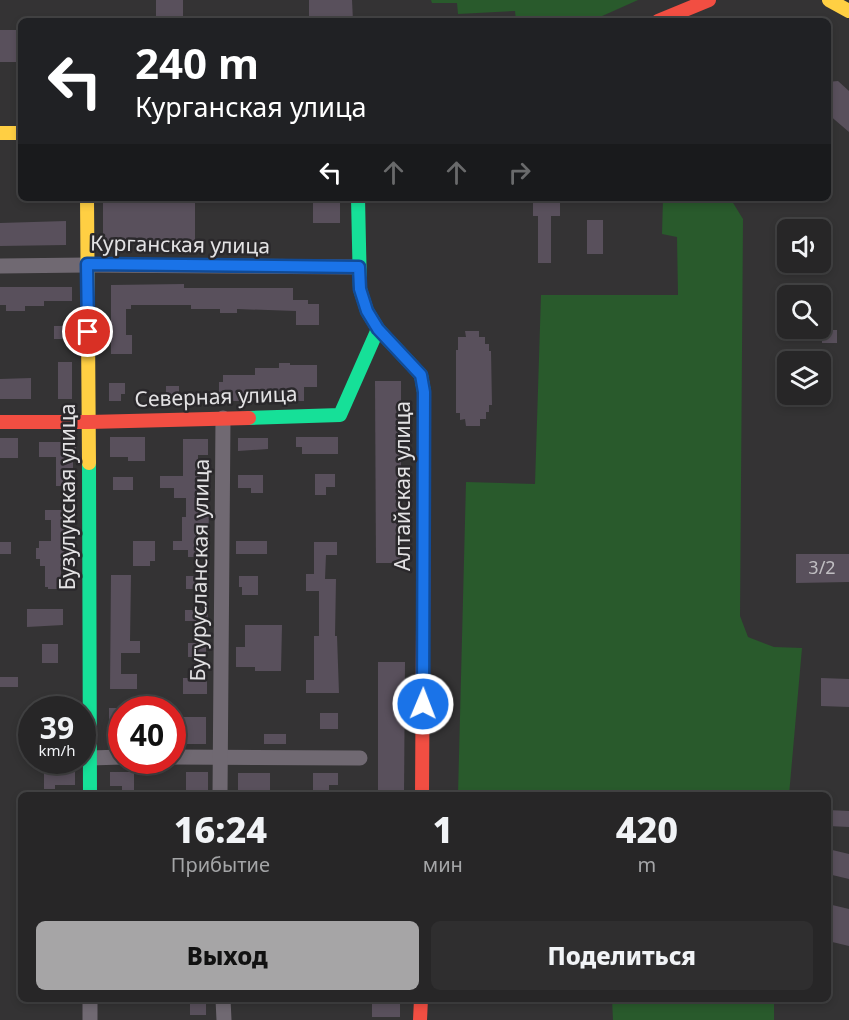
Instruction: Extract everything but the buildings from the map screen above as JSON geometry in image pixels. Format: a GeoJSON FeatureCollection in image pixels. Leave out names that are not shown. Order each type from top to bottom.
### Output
{"type":"FeatureCollection","features":[{"type":"Feature","properties":{"kind":"street"},"geometry":{"type":"LineString","coordinates":[[665,18],[710,0]]}},
{"type":"Feature","properties":{"kind":"street"},"geometry":{"type":"LineString","coordinates":[[829,0],[849,11]]}},
{"type":"Feature","properties":{"kind":"street"},"geometry":{"type":"LineString","coordinates":[[840,0],[849,11]]}},
{"type":"Feature","properties":{"kind":"street"},"geometry":{"type":"LineString","coordinates":[[0,133],[18,133]]}},
{"type":"Feature","properties":{"kind":"street","name":"Бузулукская улица"},"geometry":{"type":"LineString","coordinates":[[87,201],[90,696]]}},
{"type":"Feature","properties":{"kind":"street","name":"Алтайская улица"},"geometry":{"type":"LineString","coordinates":[[358,201],[360,289],[367,311],[378,329],[421,375],[424,392],[422,792]]}},
{"type":"Feature","properties":{"kind":"street","name":"Курганская улица"},"geometry":{"type":"LineString","coordinates":[[0,266],[87,264],[359,267]]}},
{"type":"Feature","properties":{"kind":"street","name":"Северная улица"},"geometry":{"type":"LineString","coordinates":[[0,422],[89,422],[340,415],[378,329]]}},
{"type":"Feature","properties":{"kind":"street","name":"Бугурусланская улица"},"geometry":{"type":"LineString","coordinates":[[220,792],[223,418]]}},
{"type":"Feature","properties":{"kind":"street"},"geometry":{"type":"LineString","coordinates":[[186,757],[360,758]]}},
{"type":"Feature","properties":{"kind":"street","name":"Бузулукская улица"},"geometry":{"type":"LineString","coordinates":[[90,774],[90,792]]}},
{"type":"Feature","properties":{"kind":"street"},"geometry":{"type":"LineString","coordinates":[[90,1002],[90,1020]]}},
{"type":"Feature","properties":{"kind":"street"},"geometry":{"type":"LineString","coordinates":[[223,1002],[224,1020]]}},
{"type":"Feature","properties":{"kind":"street"},"geometry":{"type":"LineString","coordinates":[[420,1020],[421,1002]]}},
{"type":"Feature","properties":{"kind":"green space"},"geometry":{"type":"Polygon","coordinates":[[[431,0],[638,0],[598,18],[516,18],[515,11],[458,14],[457,3],[432,3],[431,0]]]}},
{"type":"Feature","properties":{"kind":"green space"},"geometry":{"type":"Polygon","coordinates":[[[663,201],[732,201],[743,219],[740,616],[748,637],[774,647],[802,648],[789,792],[458,792],[466,482],[535,484],[541,295],[678,295],[677,237],[662,234],[663,201]]]}},
{"type":"Feature","properties":{"kind":"green space"},"geometry":{"type":"Polygon","coordinates":[[[612,1002],[774,1002],[774,1020],[613,1020],[612,1002]]]}},
{"type":"Feature","properties":{"kind":"traffic: fast"},"geometry":{"type":"LineString","coordinates":[[358,201],[360,289],[367,311],[378,329],[421,375],[424,392],[424,459]]}},
{"type":"Feature","properties":{"kind":"traffic: fast"},"geometry":{"type":"LineString","coordinates":[[249,418],[340,415],[378,329]]}},
{"type":"Feature","properties":{"kind":"traffic: fast"},"geometry":{"type":"LineString","coordinates":[[89,463],[90,792]]}},
{"type":"Feature","properties":{"kind":"traffic: slow"},"geometry":{"type":"LineString","coordinates":[[829,0],[849,11]]}},
{"type":"Feature","properties":{"kind":"traffic: slow"},"geometry":{"type":"LineString","coordinates":[[0,133],[18,133]]}},
{"type":"Feature","properties":{"kind":"traffic: slow"},"geometry":{"type":"LineString","coordinates":[[87,201],[89,463]]}},
{"type":"Feature","properties":{"kind":"traffic: jam"},"geometry":{"type":"LineString","coordinates":[[665,18],[709,0]]}},
{"type":"Feature","properties":{"kind":"traffic: jam"},"geometry":{"type":"LineString","coordinates":[[0,422],[249,418]]}},
{"type":"Feature","properties":{"kind":"traffic: jam"},"geometry":{"type":"LineString","coordinates":[[422,792],[424,459]]}},
{"type":"Feature","properties":{"kind":"traffic: jam"},"geometry":{"type":"LineString","coordinates":[[420,1020],[421,1002]]}},
{"type":"Feature","properties":{"kind":"route"},"geometry":{"type":"LineString","coordinates":[[88,332],[87,264],[359,267],[360,289],[367,311],[378,329],[421,375],[424,392],[423,704]]}}]}
